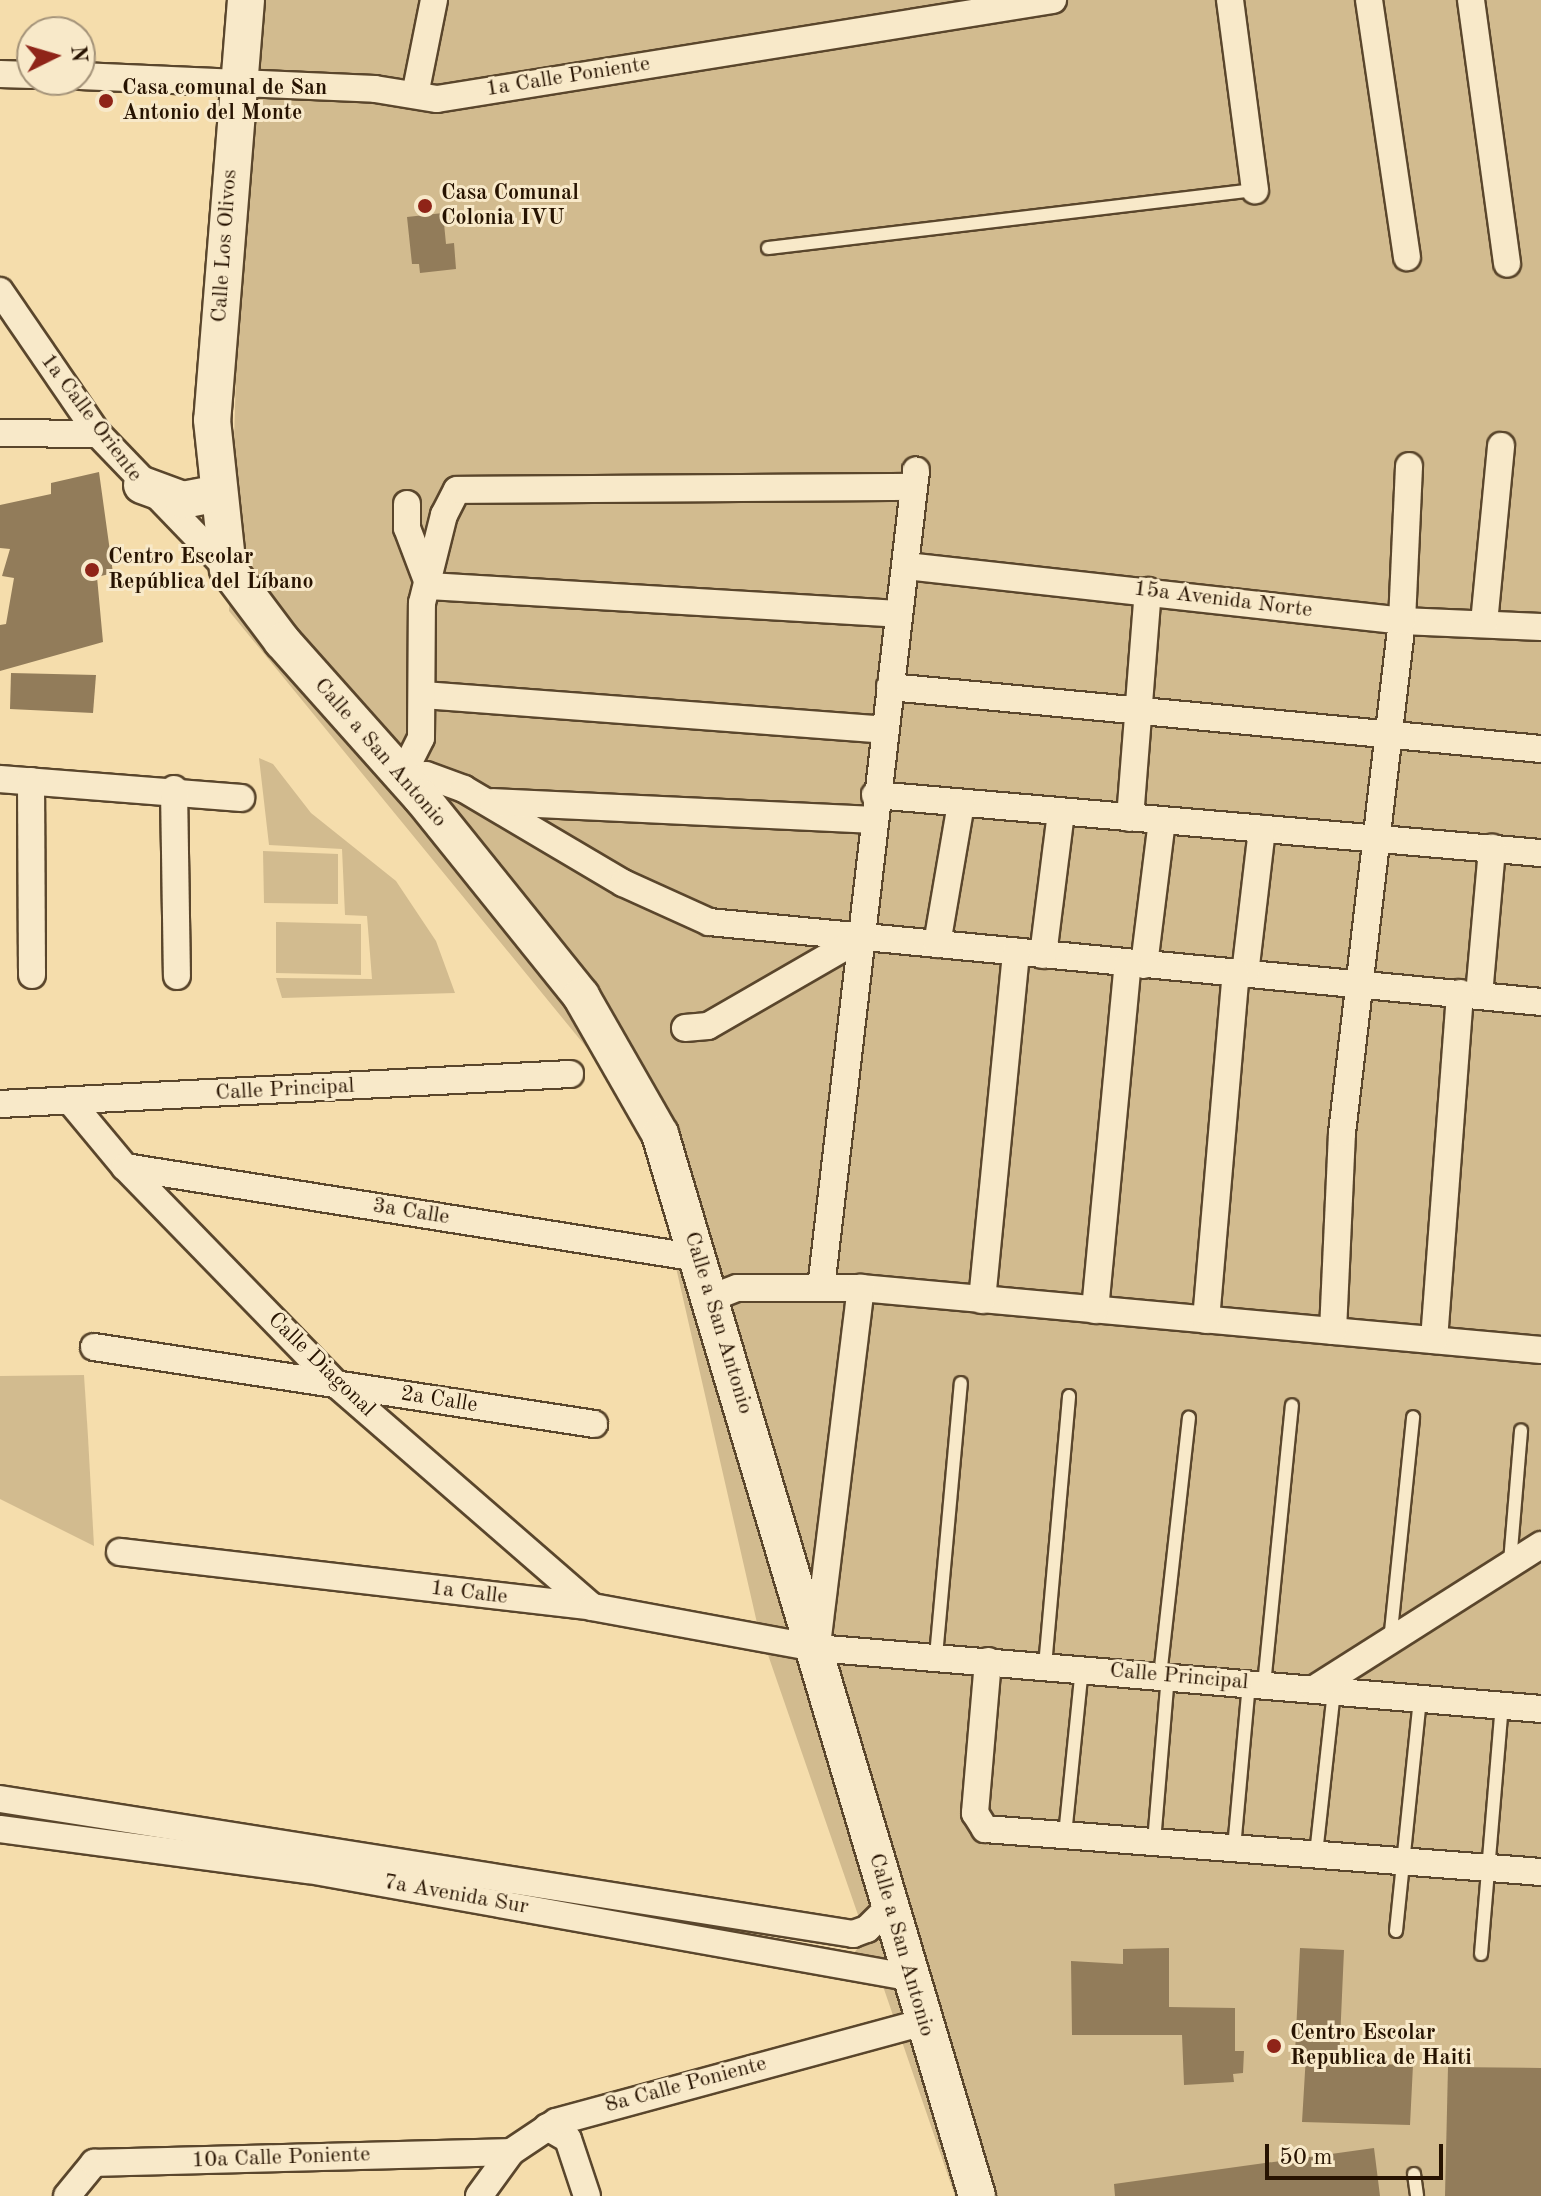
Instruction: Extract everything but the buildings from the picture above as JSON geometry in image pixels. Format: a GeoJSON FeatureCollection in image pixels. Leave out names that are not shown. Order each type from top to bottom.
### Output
{"type":"FeatureCollection","features":[{"type":"Feature","properties":{"kind":"street","name":"Calle Los Olivos"},"geometry":{"type":"LineString","coordinates":[[228,569],[212,420],[237,81],[246,0]]}},
{"type":"Feature","properties":{"kind":"street"},"geometry":{"type":"LineString","coordinates":[[415,95],[434,0]]}},
{"type":"Feature","properties":{"kind":"street","name":"1a Calle Poniente"},"geometry":{"type":"LineString","coordinates":[[96,77],[237,81],[437,99],[1053,0]]}},
{"type":"Feature","properties":{"kind":"street"},"geometry":{"type":"LineString","coordinates":[[1230,0],[1255,190]]}},
{"type":"Feature","properties":{"kind":"street"},"geometry":{"type":"LineString","coordinates":[[1369,0],[1407,257]]}},
{"type":"Feature","properties":{"kind":"street"},"geometry":{"type":"LineString","coordinates":[[1471,0],[1507,264]]}},
{"type":"Feature","properties":{"kind":"street","name":"1a Calle Oriente"},"geometry":{"type":"LineString","coordinates":[[0,291],[98,434],[142,485],[228,569]]}},
{"type":"Feature","properties":{"kind":"street"},"geometry":{"type":"LineString","coordinates":[[0,433],[98,434]]}},
{"type":"Feature","properties":{"kind":"street"},"geometry":{"type":"LineString","coordinates":[[1484,623],[1501,446]]}},
{"type":"Feature","properties":{"kind":"street"},"geometry":{"type":"LineString","coordinates":[[1333,1331],[1342,1133],[1402,621],[1409,466]]}},
{"type":"Feature","properties":{"kind":"street"},"geometry":{"type":"LineString","coordinates":[[402,776],[417,755],[423,695],[420,628],[444,515],[457,490],[469,486],[915,479],[874,808],[821,1288]]}},
{"type":"Feature","properties":{"kind":"street"},"geometry":{"type":"LineString","coordinates":[[142,485],[183,500],[218,493]]}},
{"type":"Feature","properties":{"kind":"street"},"geometry":{"type":"LineString","coordinates":[[407,504],[407,528],[429,586]]}},
{"type":"Feature","properties":{"kind":"street","name":"15a Avenida Norte"},"geometry":{"type":"LineString","coordinates":[[906,566],[1402,621],[1541,627]]}},
{"type":"Feature","properties":{"kind":"street","name":"Calle a San Antonio"},"geometry":{"type":"LineString","coordinates":[[228,569],[282,641],[402,776],[581,996],[660,1134],[816,1648],[908,1977],[977,2196]]}},
{"type":"Feature","properties":{"kind":"street"},"geometry":{"type":"LineString","coordinates":[[429,586],[898,614]]}},
{"type":"Feature","properties":{"kind":"street"},"geometry":{"type":"LineString","coordinates":[[1130,818],[1148,591]]}},
{"type":"Feature","properties":{"kind":"street"},"geometry":{"type":"LineString","coordinates":[[890,687],[1140,707],[1541,749]]}},
{"type":"Feature","properties":{"kind":"street"},"geometry":{"type":"LineString","coordinates":[[423,695],[885,730]]}},
{"type":"Feature","properties":{"kind":"street"},"geometry":{"type":"LineString","coordinates":[[402,776],[444,780],[492,802],[623,883],[693,916],[862,937],[1241,974],[1359,982],[1541,1002]]}},
{"type":"Feature","properties":{"kind":"street"},"geometry":{"type":"LineString","coordinates":[[0,779],[174,789],[241,798]]}},
{"type":"Feature","properties":{"kind":"street"},"geometry":{"type":"LineString","coordinates":[[31,781],[32,975]]}},
{"type":"Feature","properties":{"kind":"street"},"geometry":{"type":"LineString","coordinates":[[174,789],[177,976]]}},
{"type":"Feature","properties":{"kind":"street"},"geometry":{"type":"LineString","coordinates":[[492,802],[874,808],[961,803],[1541,853]]}},
{"type":"Feature","properties":{"kind":"street"},"geometry":{"type":"LineString","coordinates":[[937,944],[961,803]]}},
{"type":"Feature","properties":{"kind":"street"},"geometry":{"type":"LineString","coordinates":[[1043,955],[1061,812]]}},
{"type":"Feature","properties":{"kind":"street"},"geometry":{"type":"LineString","coordinates":[[1095,1310],[1136,964],[1162,821]]}},
{"type":"Feature","properties":{"kind":"street"},"geometry":{"type":"LineString","coordinates":[[1206,1320],[1241,974],[1262,829]]}},
{"type":"Feature","properties":{"kind":"street"},"geometry":{"type":"LineString","coordinates":[[1434,1340],[1469,994],[1492,848]]}},
{"type":"Feature","properties":{"kind":"street"},"geometry":{"type":"LineString","coordinates":[[685,1028],[708,1026],[862,937]]}},
{"type":"Feature","properties":{"kind":"street"},"geometry":{"type":"LineString","coordinates":[[982,1300],[1016,952]]}},
{"type":"Feature","properties":{"kind":"street","name":"Calle Principal"},"geometry":{"type":"LineString","coordinates":[[0,1104],[570,1074]]}},
{"type":"Feature","properties":{"kind":"street","name":"Calle Diagonal"},"geometry":{"type":"LineString","coordinates":[[70,1101],[125,1167],[337,1385],[592,1607]]}},
{"type":"Feature","properties":{"kind":"street","name":"3a Calle"},"geometry":{"type":"LineString","coordinates":[[125,1167],[698,1258]]}},
{"type":"Feature","properties":{"kind":"street"},"geometry":{"type":"LineString","coordinates":[[711,1298],[737,1288],[861,1288],[1541,1350]]}},
{"type":"Feature","properties":{"kind":"street"},"geometry":{"type":"LineString","coordinates":[[816,1648],[861,1288]]}},
{"type":"Feature","properties":{"kind":"street","name":"2a Calle"},"geometry":{"type":"LineString","coordinates":[[94,1347],[594,1424]]}},
{"type":"Feature","properties":{"kind":"street"},"geometry":{"type":"LineString","coordinates":[[1324,1690],[1541,1545]]}},
{"type":"Feature","properties":{"kind":"street","name":"1a Calle"},"geometry":{"type":"LineString","coordinates":[[120,1552],[592,1607],[816,1648]]}},
{"type":"Feature","properties":{"kind":"street","name":"Calle Principal"},"geometry":{"type":"LineString","coordinates":[[816,1648],[1541,1709]]}},
{"type":"Feature","properties":{"kind":"street"},"geometry":{"type":"LineString","coordinates":[[988,1661],[977,1822],[985,1829],[1541,1872]]}},
{"type":"Feature","properties":{"kind":"street","name":"7a Avenida Sur"},"geometry":{"type":"LineString","coordinates":[[0,1799],[853,1934],[867,1929],[889,1907]]}},
{"type":"Feature","properties":{"kind":"street","name":"7a Avenida Sur"},"geometry":{"type":"LineString","coordinates":[[0,1829],[309,1870],[908,1977]]}},
{"type":"Feature","properties":{"kind":"street","name":"8a Calle Poniente"},"geometry":{"type":"LineString","coordinates":[[479,2196],[511,2152],[547,2127],[583,2112],[923,2022]]}},
{"type":"Feature","properties":{"kind":"street"},"geometry":{"type":"LineString","coordinates":[[547,2127],[568,2139],[587,2196]]}},
{"type":"Feature","properties":{"kind":"street","name":"10a Calle Poniente"},"geometry":{"type":"LineString","coordinates":[[67,2196],[94,2163],[511,2152]]}},
{"type":"Feature","properties":{"kind":"lane"},"geometry":{"type":"LineString","coordinates":[[768,248],[1255,190]]}},
{"type":"Feature","properties":{"kind":"lane"},"geometry":{"type":"LineString","coordinates":[[936,1656],[961,1383]]}},
{"type":"Feature","properties":{"kind":"lane"},"geometry":{"type":"LineString","coordinates":[[1045,1666],[1069,1396]]}},
{"type":"Feature","properties":{"kind":"lane"},"geometry":{"type":"LineString","coordinates":[[1234,1848],[1292,1405]]}},
{"type":"Feature","properties":{"kind":"lane"},"geometry":{"type":"LineString","coordinates":[[1390,1644],[1413,1417]]}},
{"type":"Feature","properties":{"kind":"lane"},"geometry":{"type":"LineString","coordinates":[[1154,1842],[1164,1676],[1189,1418]]}},
{"type":"Feature","properties":{"kind":"lane"},"geometry":{"type":"LineString","coordinates":[[1510,1565],[1521,1430]]}},
{"type":"Feature","properties":{"kind":"lane"},"geometry":{"type":"LineString","coordinates":[[1065,1835],[1082,1669]]}},
{"type":"Feature","properties":{"kind":"lane"},"geometry":{"type":"LineString","coordinates":[[1316,1854],[1324,1690]]}},
{"type":"Feature","properties":{"kind":"lane"},"geometry":{"type":"LineString","coordinates":[[1396,1931],[1420,1698]]}},
{"type":"Feature","properties":{"kind":"lane"},"geometry":{"type":"LineString","coordinates":[[1481,1954],[1502,1705]]}},
{"type":"Feature","properties":{"kind":"lane"},"geometry":{"type":"LineString","coordinates":[[1414,2174],[1417,2196]]}},
{"type":"Feature","properties":{"kind":"shaded area"},"geometry":{"type":"Polygon","coordinates":[[[247,0],[1541,0],[1541,2196],[955,2196],[874,1960],[854,1953],[866,1938],[757,1623],[641,1114],[229,611],[247,0]]]}},
{"type":"Feature","properties":{"kind":"shaded area"},"geometry":{"type":"Polygon","coordinates":[[[259,758],[273,764],[311,813],[396,881],[436,941],[455,993],[282,998],[276,978],[372,979],[367,916],[345,915],[342,849],[269,845],[259,758]]]}},
{"type":"Feature","properties":{"kind":"shaded area"},"geometry":{"type":"Polygon","coordinates":[[[263,851],[338,854],[338,904],[264,903],[263,851]]]}},
{"type":"Feature","properties":{"kind":"shaded area"},"geometry":{"type":"Polygon","coordinates":[[[276,922],[361,924],[361,975],[276,973],[276,922]]]}},
{"type":"Feature","properties":{"kind":"shaded area"},"geometry":{"type":"Polygon","coordinates":[[[84,1375],[94,1546],[0,1499],[0,1376],[84,1375]]]}},
{"type":"Feature","properties":{"kind":"place","name":"Casa comunal de San Antonio del Monte"},"geometry":{"type":"Point","coordinates":[106,101]}},
{"type":"Feature","properties":{"kind":"place","name":"Casa Comunal Colonia IVU"},"geometry":{"type":"Point","coordinates":[425,206]}},
{"type":"Feature","properties":{"kind":"place","name":"Centro Escolar República del Líbano"},"geometry":{"type":"Point","coordinates":[92,570]}},
{"type":"Feature","properties":{"kind":"place","name":"Centro Escolar Republica de Haiti"},"geometry":{"type":"Point","coordinates":[1274,2046]}}]}
